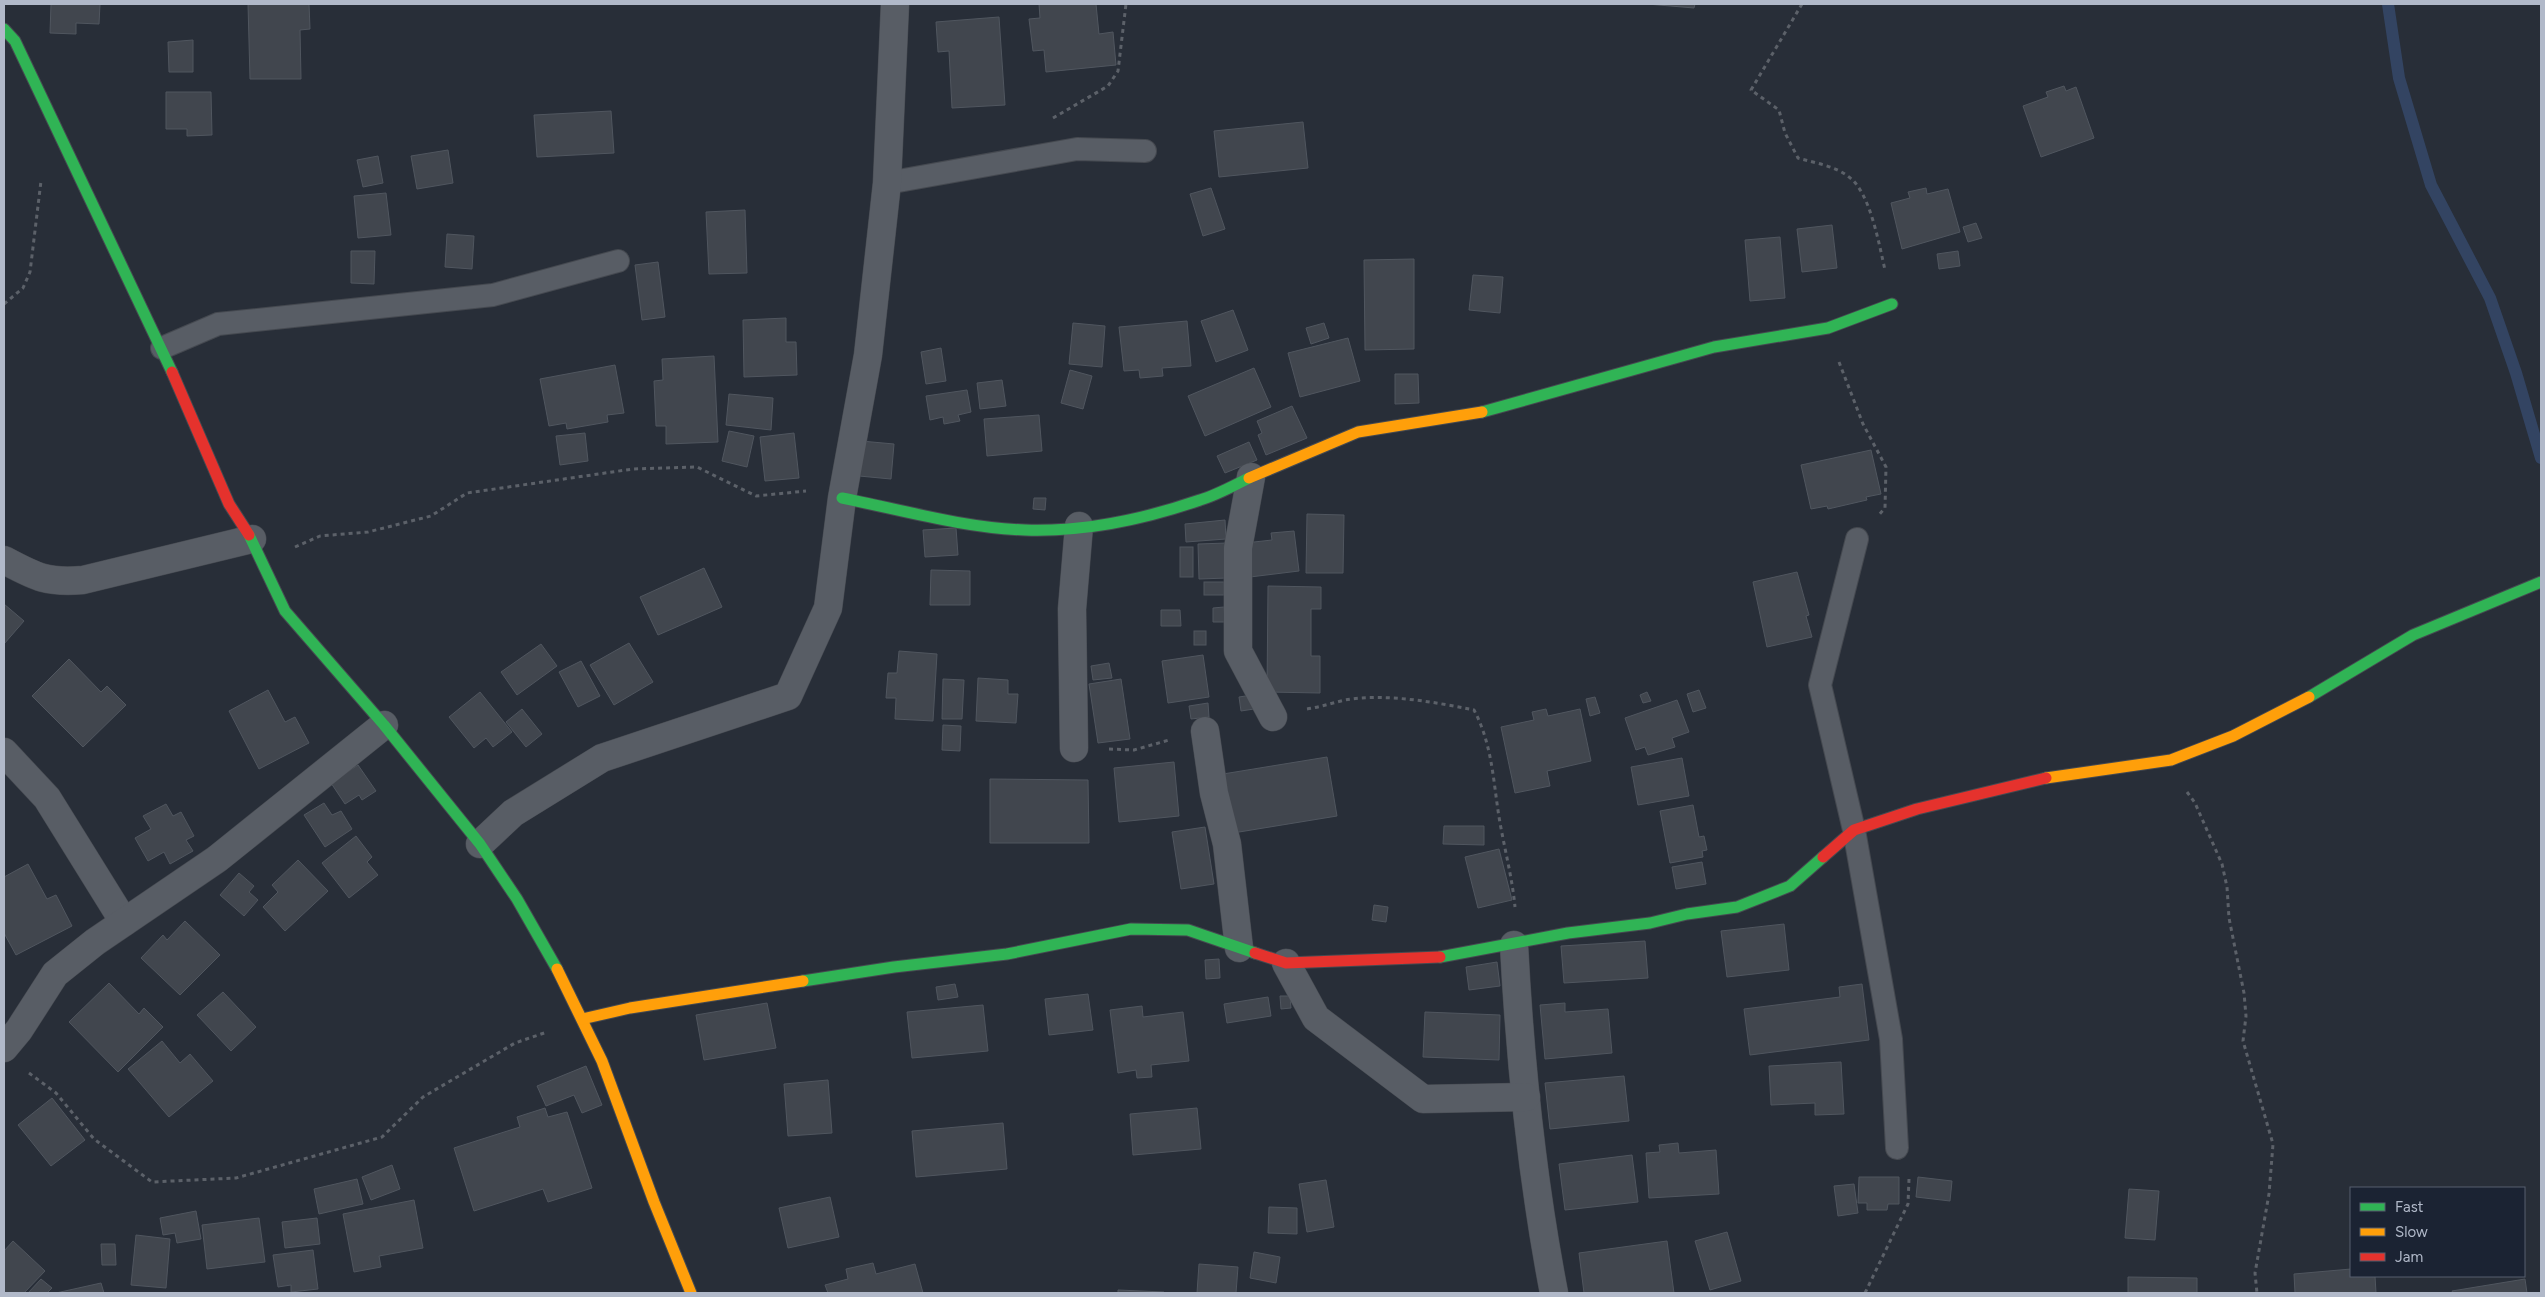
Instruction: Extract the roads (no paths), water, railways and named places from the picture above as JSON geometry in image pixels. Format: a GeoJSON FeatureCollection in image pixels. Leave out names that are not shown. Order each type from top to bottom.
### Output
{"type":"FeatureCollection","features":[{"type":"Feature","properties":{"kind":"street"},"geometry":{"type":"LineString","coordinates":[[480,844],[513,813],[602,758],[788,696],[828,608],[842,498],[868,355],[887,183],[895,4]]}},
{"type":"Feature","properties":{"kind":"street"},"geometry":{"type":"LineString","coordinates":[[4,29],[15,41],[69,151],[162,348],[229,504],[257,550],[285,611],[384,724],[480,844],[522,908],[557,968],[602,1061],[654,1202],[691,1293]]}},
{"type":"Feature","properties":{"kind":"street"},"geometry":{"type":"LineString","coordinates":[[842,498],[966,523],[1025,530],[1079,526],[1143,516],[1201,500],[1358,432],[1467,416],[1714,347],[1828,328],[1892,304]]}},
{"type":"Feature","properties":{"kind":"street"},"geometry":{"type":"LineString","coordinates":[[1251,477],[1238,548],[1238,651],[1273,717]]}},
{"type":"Feature","properties":{"kind":"street"},"geometry":{"type":"LineString","coordinates":[[1074,748],[1072,609],[1079,526]]}},
{"type":"Feature","properties":{"kind":"street"},"geometry":{"type":"LineString","coordinates":[[4,560],[30,574],[57,582],[83,580],[257,550]]}},
{"type":"Feature","properties":{"kind":"street"},"geometry":{"type":"LineString","coordinates":[[582,1018],[630,1008],[894,967],[1007,954],[1131,929],[1188,930],[1286,963],[1449,957],[1568,933],[1650,923],[1687,914],[1736,907],[1790,886],[1854,830],[1917,809],[2052,776],[2171,760],[2232,736],[2311,696],[2413,635],[2541,582]]}},
{"type":"Feature","properties":{"kind":"street"},"geometry":{"type":"LineString","coordinates":[[4,1048],[19,1030],[55,974],[124,922],[217,859],[384,724]]}},
{"type":"Feature","properties":{"kind":"street"},"geometry":{"type":"LineString","coordinates":[[1205,731],[1214,793],[1227,844],[1239,948]]}},
{"type":"Feature","properties":{"kind":"street"},"geometry":{"type":"LineString","coordinates":[[4,752],[48,798],[124,922]]}},
{"type":"Feature","properties":{"kind":"street"},"geometry":{"type":"LineString","coordinates":[[1514,945],[1518,1036],[1545,1246],[1554,1293]]}},
{"type":"Feature","properties":{"kind":"street"},"geometry":{"type":"LineString","coordinates":[[1286,963],[1316,1018],[1423,1099],[1526,1097]]}},
{"type":"Feature","properties":{"kind":"lane"},"geometry":{"type":"LineString","coordinates":[[887,183],[1013,158],[1077,148],[1145,151]]}},
{"type":"Feature","properties":{"kind":"lane"},"geometry":{"type":"LineString","coordinates":[[162,348],[218,324],[493,295],[618,261]]}},
{"type":"Feature","properties":{"kind":"lane"},"geometry":{"type":"LineString","coordinates":[[1857,539],[1820,685],[1854,830],[1890,1039],[1897,1148]]}},
{"type":"Feature","properties":{"kind":"waterway"},"geometry":{"type":"LineString","coordinates":[[2388,4],[2399,78],[2431,185],[2490,298],[2516,373],[2541,458]]}}]}
